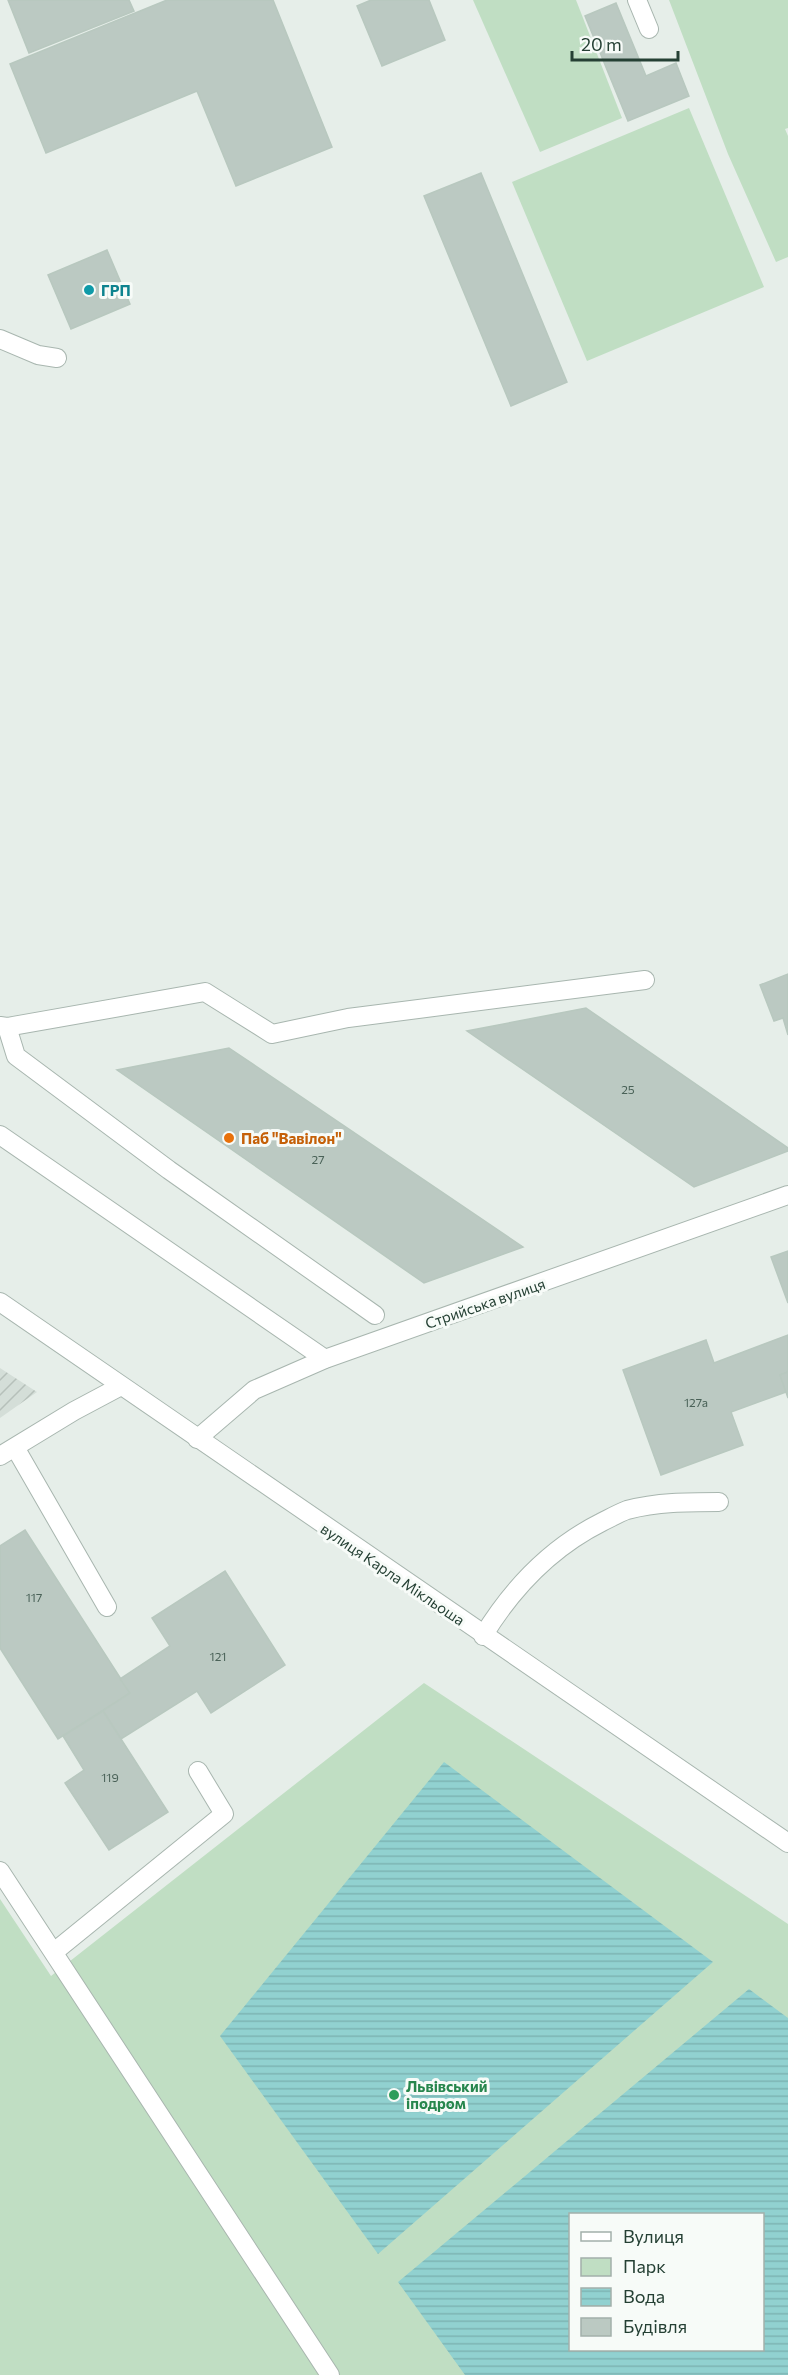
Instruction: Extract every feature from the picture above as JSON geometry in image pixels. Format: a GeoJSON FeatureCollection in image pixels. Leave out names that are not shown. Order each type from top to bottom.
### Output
{"type":"FeatureCollection","features":[{"type":"Feature","properties":{"kind":"street"},"geometry":{"type":"LineString","coordinates":[[637,0],[649,29]]}},
{"type":"Feature","properties":{"kind":"street"},"geometry":{"type":"LineString","coordinates":[[0,339],[38,355],[57,358]]}},
{"type":"Feature","properties":{"kind":"street"},"geometry":{"type":"LineString","coordinates":[[375,1315],[169,1170],[16,1056],[4,1027],[205,992],[272,1034],[348,1018],[645,980]]}},
{"type":"Feature","properties":{"kind":"street"},"geometry":{"type":"LineString","coordinates":[[0,1135],[325,1359]]}},
{"type":"Feature","properties":{"kind":"street","name":"Стрийська вулиця"},"geometry":{"type":"LineString","coordinates":[[197,1439],[254,1390],[325,1359],[788,1195]]}},
{"type":"Feature","properties":{"kind":"street","name":"вулиця Карла Мікльоша"},"geometry":{"type":"LineString","coordinates":[[0,1302],[788,1844]]}},
{"type":"Feature","properties":{"kind":"street"},"geometry":{"type":"LineString","coordinates":[[107,1607],[8,1453],[74,1411],[121,1386]]}},
{"type":"Feature","properties":{"kind":"street"},"geometry":{"type":"LineString","coordinates":[[483,1636],[506,1601],[527,1575],[550,1554],[582,1532],[625,1511],[657,1504],[719,1502]]}},
{"type":"Feature","properties":{"kind":"street"},"geometry":{"type":"LineString","coordinates":[[54,1952],[224,1814],[198,1771]]}},
{"type":"Feature","properties":{"kind":"street"},"geometry":{"type":"LineString","coordinates":[[0,1871],[330,2375]]}},
{"type":"Feature","properties":{"kind":"shaded area"},"geometry":{"type":"Polygon","coordinates":[[[0,1368],[37,1392],[0,1418],[0,1368]]]}},
{"type":"Feature","properties":{"kind":"green space"},"geometry":{"type":"Polygon","coordinates":[[[473,0],[576,0],[622,118],[540,152],[473,0]]]}},
{"type":"Feature","properties":{"kind":"green space"},"geometry":{"type":"Polygon","coordinates":[[[669,0],[788,0],[788,128],[785,129],[788,136],[788,257],[776,262],[728,154],[669,0]]]}},
{"type":"Feature","properties":{"kind":"green space"},"geometry":{"type":"Polygon","coordinates":[[[689,108],[764,287],[587,361],[512,182],[689,108]]]}},
{"type":"Feature","properties":{"kind":"green space","name":"Львівський іподром"},"geometry":{"type":"Polygon","coordinates":[[[424,1683],[788,1924],[788,2375],[0,2375],[0,1899],[51,1976],[424,1683]]]}},
{"type":"Feature","properties":{"kind":"water"},"geometry":{"type":"Polygon","coordinates":[[[444,1762],[713,1962],[378,2254],[220,2036],[444,1762]]]}},
{"type":"Feature","properties":{"kind":"water"},"geometry":{"type":"Polygon","coordinates":[[[749,1989],[788,2018],[788,2375],[465,2375],[398,2282],[749,1989]]]}},
{"type":"Feature","properties":{"kind":"building"},"geometry":{"type":"Polygon","coordinates":[[[8,0],[129,0],[134,11],[29,53],[8,0]]]}},
{"type":"Feature","properties":{"kind":"building"},"geometry":{"type":"Polygon","coordinates":[[[167,0],[273,0],[332,147],[236,186],[197,91],[46,153],[10,64],[167,0]]]}},
{"type":"Feature","properties":{"kind":"building"},"geometry":{"type":"Polygon","coordinates":[[[371,0],[429,0],[445,40],[382,66],[357,6],[371,0]]]}},
{"type":"Feature","properties":{"kind":"building"},"geometry":{"type":"Polygon","coordinates":[[[616,3],[646,76],[676,63],[689,96],[628,121],[585,16],[616,3]]]}},
{"type":"Feature","properties":{"kind":"building"},"geometry":{"type":"Polygon","coordinates":[[[481,173],[567,382],[511,406],[424,196],[481,173]]]}},
{"type":"Feature","properties":{"kind":"building","name":"ГРП"},"geometry":{"type":"Polygon","coordinates":[[[107,250],[130,304],[71,329],[48,275],[107,250]]]}},
{"type":"Feature","properties":{"kind":"building"},"geometry":{"type":"Polygon","coordinates":[[[788,974],[788,1035],[783,1018],[774,1021],[760,985],[788,974]]]}},
{"type":"Feature","properties":{"kind":"building"},"geometry":{"type":"Polygon","coordinates":[[[586,1008],[788,1148],[788,1151],[694,1187],[467,1031],[586,1008]]]}},
{"type":"Feature","properties":{"kind":"building"},"geometry":{"type":"Polygon","coordinates":[[[229,1048],[523,1247],[424,1283],[117,1070],[229,1048]]]}},
{"type":"Feature","properties":{"kind":"building"},"geometry":{"type":"Polygon","coordinates":[[[788,1251],[788,1303],[771,1257],[788,1251]]]}},
{"type":"Feature","properties":{"kind":"building"},"geometry":{"type":"Polygon","coordinates":[[[788,1335],[788,1372],[780,1375],[786,1392],[731,1412],[743,1445],[661,1475],[623,1370],[706,1340],[714,1363],[788,1335]]]}},
{"type":"Feature","properties":{"kind":"building"},"geometry":{"type":"Polygon","coordinates":[[[788,1372],[788,1398],[780,1375],[788,1372]]]}},
{"type":"Feature","properties":{"kind":"building"},"geometry":{"type":"Polygon","coordinates":[[[25,1530],[130,1693],[58,1739],[0,1648],[0,1546],[25,1530]]]}},
{"type":"Feature","properties":{"kind":"building"},"geometry":{"type":"Polygon","coordinates":[[[225,1571],[285,1665],[211,1713],[197,1691],[121,1739],[103,1711],[130,1693],[120,1679],[170,1646],[152,1618],[225,1571]]]}},
{"type":"Feature","properties":{"kind":"building"},"geometry":{"type":"Polygon","coordinates":[[[103,1711],[168,1812],[109,1850],[65,1783],[84,1770],[63,1736],[103,1711]]]}},
{"type":"Feature","properties":{"kind":"place","name":"ГРП"},"geometry":{"type":"Point","coordinates":[89,290]}},
{"type":"Feature","properties":{"kind":"place","name":"Паб \"Вавілон\""},"geometry":{"type":"Point","coordinates":[229,1138]}},
{"type":"Feature","properties":{"kind":"place","name":"Львівський іподром"},"geometry":{"type":"Point","coordinates":[394,2095]}}]}
